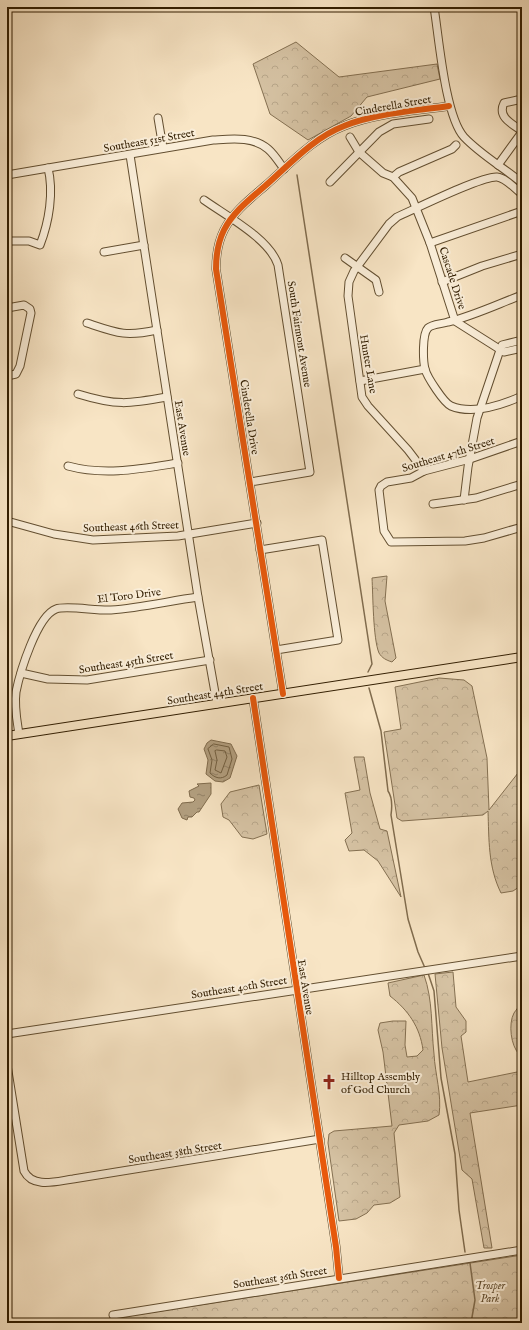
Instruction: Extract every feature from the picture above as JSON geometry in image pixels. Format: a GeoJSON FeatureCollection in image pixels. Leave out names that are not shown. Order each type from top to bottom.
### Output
{"type":"FeatureCollection","features":[{"type":"Feature","properties":{"kind":"main road","name":"Southeast 44th Street"},"geometry":{"type":"LineString","coordinates":[[7,736],[522,657]]}},
{"type":"Feature","properties":{"kind":"street"},"geometry":{"type":"LineString","coordinates":[[434,7],[449,106],[463,136],[522,183]]}},
{"type":"Feature","properties":{"kind":"street"},"geometry":{"type":"LineString","coordinates":[[498,165],[522,132],[504,117],[502,108],[504,103],[522,98]]}},
{"type":"Feature","properties":{"kind":"street","name":"Cinderella Street"},"geometry":{"type":"LineString","coordinates":[[284,169],[303,151],[324,136],[345,126],[367,119],[449,106]]}},
{"type":"Feature","properties":{"kind":"street"},"geometry":{"type":"LineString","coordinates":[[158,118],[163,148]]}},
{"type":"Feature","properties":{"kind":"street"},"geometry":{"type":"LineString","coordinates":[[330,182],[378,132],[393,124],[429,119]]}},
{"type":"Feature","properties":{"kind":"street","name":"Cascade Drive"},"geometry":{"type":"LineString","coordinates":[[350,136],[360,152],[383,173],[393,177],[412,198],[430,243],[455,321],[500,350]]}},
{"type":"Feature","properties":{"kind":"street","name":"Southeast 51st Street"},"geometry":{"type":"LineString","coordinates":[[7,175],[213,140],[248,139],[268,149],[284,169]]}},
{"type":"Feature","properties":{"kind":"street"},"geometry":{"type":"LineString","coordinates":[[393,177],[399,172],[452,149],[456,145]]}},
{"type":"Feature","properties":{"kind":"street","name":"East Avenue"},"geometry":{"type":"LineString","coordinates":[[130,155],[198,597],[217,704]]}},
{"type":"Feature","properties":{"kind":"street"},"geometry":{"type":"LineString","coordinates":[[7,241],[28,241],[40,245],[44,235],[51,193],[48,168]]}},
{"type":"Feature","properties":{"kind":"street","name":"Cinderella Drive"},"geometry":{"type":"LineString","coordinates":[[283,694],[216,269],[216,255],[224,230],[236,212],[284,169]]}},
{"type":"Feature","properties":{"kind":"street","name":"Hunter Lane"},"geometry":{"type":"LineString","coordinates":[[424,471],[408,450],[365,402],[361,392],[348,296],[350,276],[393,220],[417,208],[491,178],[503,179],[522,194]]}},
{"type":"Feature","properties":{"kind":"street","name":"South Fairmont Avenue"},"geometry":{"type":"LineString","coordinates":[[204,200],[231,220],[240,224],[264,244],[275,257],[310,472],[250,482]]}},
{"type":"Feature","properties":{"kind":"street"},"geometry":{"type":"LineString","coordinates":[[430,243],[522,211]]}},
{"type":"Feature","properties":{"kind":"street"},"geometry":{"type":"LineString","coordinates":[[104,252],[144,245]]}},
{"type":"Feature","properties":{"kind":"street"},"geometry":{"type":"LineString","coordinates":[[442,282],[482,266],[522,254]]}},
{"type":"Feature","properties":{"kind":"street"},"geometry":{"type":"LineString","coordinates":[[345,258],[376,280],[379,292]]}},
{"type":"Feature","properties":{"kind":"street"},"geometry":{"type":"LineString","coordinates":[[522,295],[455,321],[429,326],[424,332],[425,369],[443,399],[450,406],[470,409],[482,408],[522,396]]}},
{"type":"Feature","properties":{"kind":"street"},"geometry":{"type":"LineString","coordinates":[[7,308],[24,305],[30,309],[31,313],[20,366],[16,374],[7,376]]}},
{"type":"Feature","properties":{"kind":"street"},"geometry":{"type":"LineString","coordinates":[[87,323],[123,334],[134,335],[157,330]]}},
{"type":"Feature","properties":{"kind":"street"},"geometry":{"type":"LineString","coordinates":[[464,500],[477,418],[482,408],[500,350],[502,345],[522,340]]}},
{"type":"Feature","properties":{"kind":"street"},"geometry":{"type":"LineString","coordinates":[[500,350],[504,352],[522,348]]}},
{"type":"Feature","properties":{"kind":"street"},"geometry":{"type":"LineString","coordinates":[[360,381],[425,369]]}},
{"type":"Feature","properties":{"kind":"street"},"geometry":{"type":"LineString","coordinates":[[78,394],[112,403],[123,404],[167,396]]}},
{"type":"Feature","properties":{"kind":"street","name":"Southeast 47th Street"},"geometry":{"type":"LineString","coordinates":[[522,441],[470,459],[424,471],[411,478],[387,482],[381,486],[379,490],[384,531],[388,540],[396,542],[465,542],[522,527]]}},
{"type":"Feature","properties":{"kind":"street"},"geometry":{"type":"LineString","coordinates":[[68,466],[85,471],[106,472],[178,463]]}},
{"type":"Feature","properties":{"kind":"street"},"geometry":{"type":"LineString","coordinates":[[432,504],[484,496],[522,484]]}},
{"type":"Feature","properties":{"kind":"street","name":"Southeast 46th Street"},"geometry":{"type":"LineString","coordinates":[[7,521],[54,534],[93,540],[154,538],[257,523]]}},
{"type":"Feature","properties":{"kind":"street"},"geometry":{"type":"LineString","coordinates":[[260,550],[322,540],[338,640],[276,650]]}},
{"type":"Feature","properties":{"kind":"street","name":"El Toro Drive"},"geometry":{"type":"LineString","coordinates":[[19,734],[16,692],[21,673],[39,626],[56,609],[65,607],[91,610],[112,610],[198,597]]}},
{"type":"Feature","properties":{"kind":"street","name":"Southeast 45th Street"},"geometry":{"type":"LineString","coordinates":[[21,673],[48,679],[87,680],[210,660]]}},
{"type":"Feature","properties":{"kind":"street","name":"East Avenue"},"geometry":{"type":"LineString","coordinates":[[253,698],[320,1139],[339,1278]]}},
{"type":"Feature","properties":{"kind":"street","name":"Southeast 40th Street"},"geometry":{"type":"LineString","coordinates":[[7,1034],[522,956]]}},
{"type":"Feature","properties":{"kind":"street","name":"Southeast 38th Street"},"geometry":{"type":"LineString","coordinates":[[7,1064],[24,1172],[27,1177],[43,1183],[320,1139]]}},
{"type":"Feature","properties":{"kind":"street","name":"Southeast 36th Street"},"geometry":{"type":"LineString","coordinates":[[113,1315],[522,1250]]}},
{"type":"Feature","properties":{"kind":"green space"},"geometry":{"type":"Polygon","coordinates":[[[296,42],[339,77],[437,64],[440,79],[367,97],[351,116],[308,140],[270,114],[253,64],[296,42]]]}},
{"type":"Feature","properties":{"kind":"green space"},"geometry":{"type":"Polygon","coordinates":[[[387,576],[385,601],[396,658],[392,662],[384,659],[379,653],[374,617],[372,578],[387,576]]]}},
{"type":"Feature","properties":{"kind":"green space"},"geometry":{"type":"Polygon","coordinates":[[[439,678],[464,680],[472,686],[487,758],[489,810],[518,773],[522,761],[522,885],[513,891],[501,893],[497,883],[491,863],[488,811],[483,815],[402,821],[397,818],[384,732],[401,729],[395,687],[439,678]]]}},
{"type":"Feature","properties":{"kind":"green space"},"geometry":{"type":"Polygon","coordinates":[[[354,757],[364,757],[370,793],[380,829],[387,831],[401,897],[378,861],[364,850],[349,851],[345,840],[352,833],[345,793],[360,790],[354,757]]]}},
{"type":"Feature","properties":{"kind":"green space"},"geometry":{"type":"Polygon","coordinates":[[[259,785],[267,834],[253,839],[242,837],[229,820],[223,817],[221,804],[230,792],[259,785]]]}},
{"type":"Feature","properties":{"kind":"green space"},"geometry":{"type":"Polygon","coordinates":[[[453,972],[456,1007],[466,1021],[466,1032],[461,1036],[468,1082],[522,1071],[522,1105],[470,1113],[492,1248],[484,1248],[472,1179],[462,1170],[442,1048],[435,974],[453,972]]]}},
{"type":"Feature","properties":{"kind":"green space"},"geometry":{"type":"Polygon","coordinates":[[[424,975],[429,994],[440,1100],[439,1115],[428,1121],[399,1125],[394,1133],[400,1197],[390,1203],[374,1205],[367,1213],[356,1219],[339,1221],[328,1143],[329,1134],[334,1131],[392,1126],[383,1052],[378,1030],[380,1023],[406,1021],[405,1045],[407,1057],[417,1056],[423,1050],[416,1026],[408,1013],[390,996],[388,983],[424,975]]]}},
{"type":"Feature","properties":{"kind":"green space"},"geometry":{"type":"Polygon","coordinates":[[[522,1003],[522,1053],[519,1054],[512,1040],[511,1023],[514,1013],[522,1003]]]}},
{"type":"Feature","properties":{"kind":"green space","name":"Trosper Park"},"geometry":{"type":"Polygon","coordinates":[[[522,1255],[522,1323],[84,1323],[522,1255]]]}},
{"type":"Feature","properties":{"kind":"water"},"geometry":{"type":"Polygon","coordinates":[[[211,740],[231,744],[237,756],[230,778],[223,782],[215,781],[206,774],[208,760],[204,749],[207,743],[211,740]]]}},
{"type":"Feature","properties":{"kind":"water"},"geometry":{"type":"Polygon","coordinates":[[[211,783],[211,794],[199,812],[192,817],[188,817],[187,820],[182,818],[178,809],[182,803],[193,802],[195,800],[194,798],[190,797],[189,791],[199,786],[197,784],[211,783]]]}},
{"type":"Feature","properties":{"kind":"waterway"},"geometry":{"type":"LineString","coordinates":[[297,175],[372,664],[368,672]]}},
{"type":"Feature","properties":{"kind":"waterway"},"geometry":{"type":"LineString","coordinates":[[369,688],[381,731],[388,791],[392,806],[391,815],[408,919],[418,952],[425,968]]}},
{"type":"Feature","properties":{"kind":"waterway"},"geometry":{"type":"LineString","coordinates":[[428,973],[434,991],[441,1078],[455,1154],[459,1210],[465,1252]]}},
{"type":"Feature","properties":{"kind":"waterway"},"geometry":{"type":"LineString","coordinates":[[470,1263],[475,1300],[471,1323]]}},
{"type":"Feature","properties":{"kind":"cycle path"},"geometry":{"type":"LineString","coordinates":[[283,694],[216,269],[219,244],[228,223],[242,206],[302,152],[322,137],[344,126],[369,118],[449,106]]}},
{"type":"Feature","properties":{"kind":"cycle path"},"geometry":{"type":"LineString","coordinates":[[253,698],[336,1247],[339,1278]]}},
{"type":"Feature","properties":{"kind":"place","name":"Hilltop Assembly of God Church"},"geometry":{"type":"Point","coordinates":[329,1082]}}]}
